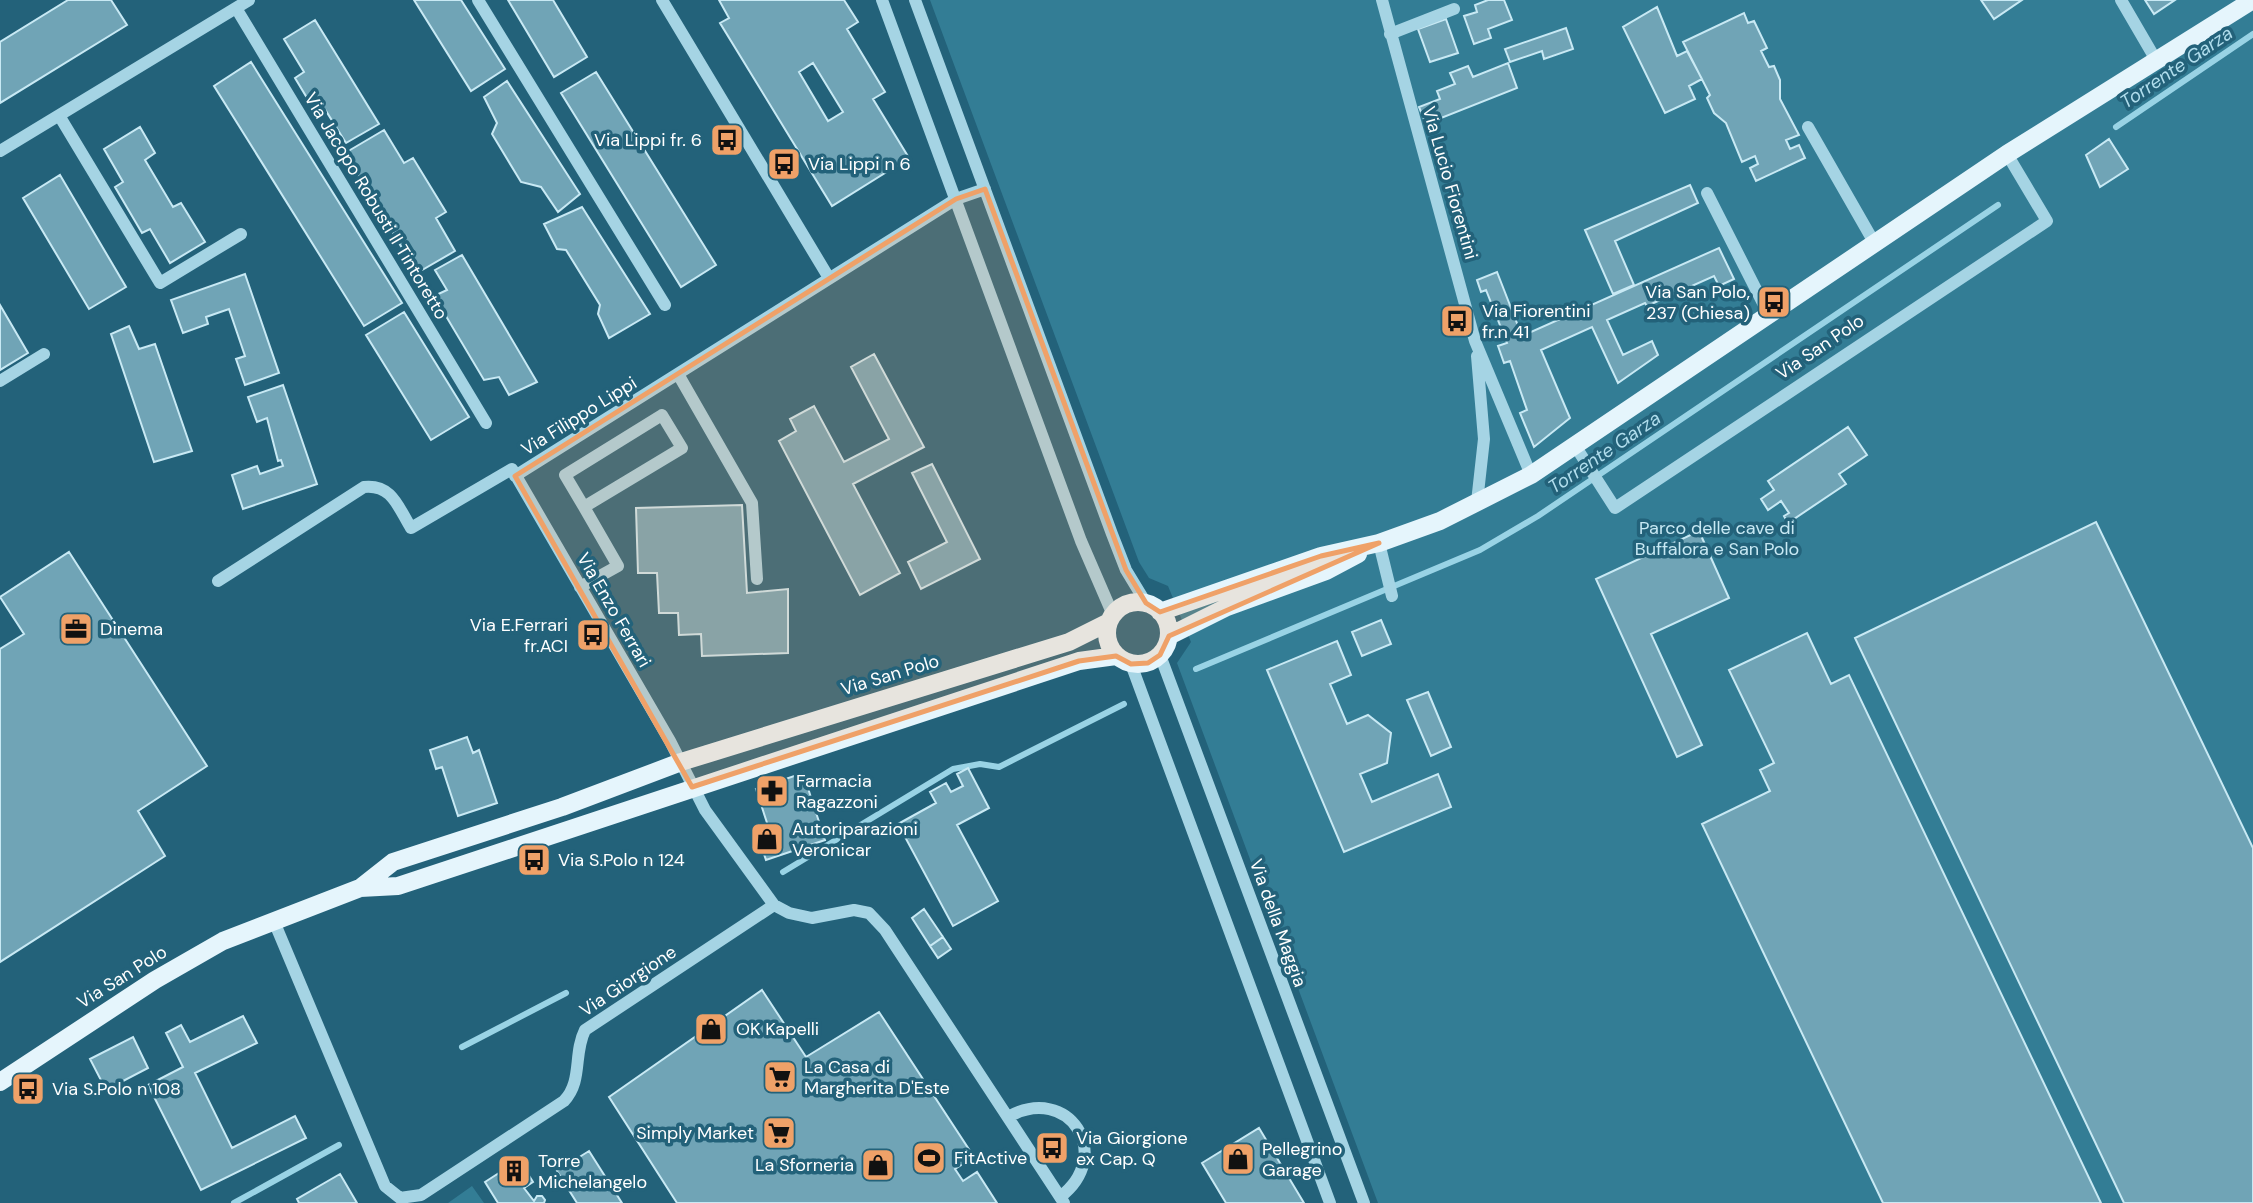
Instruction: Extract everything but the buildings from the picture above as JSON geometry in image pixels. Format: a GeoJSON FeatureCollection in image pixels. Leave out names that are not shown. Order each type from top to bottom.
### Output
{"type":"FeatureCollection","features":[{"type":"Feature","properties":{"kind":"main road","name":"Via San Polo"},"geometry":{"type":"LineString","coordinates":[[360,888],[393,862],[562,807],[681,762],[1069,642],[1111,619],[1128,604],[1153,608],[1321,556],[1379,543],[1440,521],[1531,475],[2007,154],[2253,0]]}},
{"type":"Feature","properties":{"kind":"main road","name":"Via San Polo"},"geometry":{"type":"LineString","coordinates":[[1169,636],[1227,607],[1326,571],[1379,543]]}},
{"type":"Feature","properties":{"kind":"main road"},"geometry":{"type":"LineString","coordinates":[[1153,608],[1167,623],[1169,636],[1160,655]]}},
{"type":"Feature","properties":{"kind":"main road"},"geometry":{"type":"LineString","coordinates":[[1111,619],[1107,636],[1124,660]]}},
{"type":"Feature","properties":{"kind":"main road","name":"Via San Polo"},"geometry":{"type":"LineString","coordinates":[[0,1082],[155,979],[223,941],[273,919],[360,888],[398,886],[1079,661],[1124,660],[1149,663],[1160,655]]}},
{"type":"Feature","properties":{"kind":"street"},"geometry":{"type":"LineString","coordinates":[[0,152],[248,0]]}},
{"type":"Feature","properties":{"kind":"street"},"geometry":{"type":"LineString","coordinates":[[478,0],[665,305]]}},
{"type":"Feature","properties":{"kind":"street"},"geometry":{"type":"LineString","coordinates":[[662,0],[829,278]]}},
{"type":"Feature","properties":{"kind":"street"},"geometry":{"type":"LineString","coordinates":[[882,0],[1111,619]]}},
{"type":"Feature","properties":{"kind":"street"},"geometry":{"type":"LineString","coordinates":[[915,0],[1126,570],[1153,608]]}},
{"type":"Feature","properties":{"kind":"street","name":"Via Lucio Fiorentini"},"geometry":{"type":"LineString","coordinates":[[1382,0],[1475,341],[1531,475]]}},
{"type":"Feature","properties":{"kind":"street"},"geometry":{"type":"LineString","coordinates":[[2121,0],[2156,60]]}},
{"type":"Feature","properties":{"kind":"street","name":"Via Jacopo Robusti Il Tintoretto"},"geometry":{"type":"LineString","coordinates":[[236,8],[486,423]]}},
{"type":"Feature","properties":{"kind":"street"},"geometry":{"type":"LineString","coordinates":[[1390,34],[1454,9]]}},
{"type":"Feature","properties":{"kind":"street"},"geometry":{"type":"LineString","coordinates":[[60,117],[160,283],[241,234]]}},
{"type":"Feature","properties":{"kind":"street"},"geometry":{"type":"LineString","coordinates":[[1808,127],[1875,244]]}},
{"type":"Feature","properties":{"kind":"street","name":"Via San Polo"},"geometry":{"type":"LineString","coordinates":[[1574,444],[1615,508],[2047,221],[2007,154]]}},
{"type":"Feature","properties":{"kind":"street","name":"Via Filippo Lippi"},"geometry":{"type":"LineString","coordinates":[[218,581],[365,487],[378,486],[389,491],[411,528],[512,469],[515,476],[956,199],[985,189]]}},
{"type":"Feature","properties":{"kind":"street"},"geometry":{"type":"LineString","coordinates":[[1707,193],[1768,313]]}},
{"type":"Feature","properties":{"kind":"street","name":"Via Lucio Fiorentini"},"geometry":{"type":"LineString","coordinates":[[1475,341],[1484,439],[1477,502]]}},
{"type":"Feature","properties":{"kind":"street"},"geometry":{"type":"LineString","coordinates":[[0,381],[44,354]]}},
{"type":"Feature","properties":{"kind":"street"},"geometry":{"type":"LineString","coordinates":[[678,374],[752,503],[757,579]]}},
{"type":"Feature","properties":{"kind":"street"},"geometry":{"type":"LineString","coordinates":[[580,587],[618,566],[565,475],[663,415],[682,448],[584,507]]}},
{"type":"Feature","properties":{"kind":"street","name":"Via Enzo Ferrari"},"geometry":{"type":"LineString","coordinates":[[515,476],[681,762]]}},
{"type":"Feature","properties":{"kind":"street"},"geometry":{"type":"LineString","coordinates":[[1379,543],[1392,596]]}},
{"type":"Feature","properties":{"kind":"street","name":"Via della Maggia"},"geometry":{"type":"LineString","coordinates":[[1160,655],[1364,1203]]}},
{"type":"Feature","properties":{"kind":"street"},"geometry":{"type":"LineString","coordinates":[[1124,660],[1330,1203]]}},
{"type":"Feature","properties":{"kind":"street"},"geometry":{"type":"LineString","coordinates":[[681,762],[705,810],[774,905],[789,913],[812,918],[854,910],[869,913],[885,930],[1062,1200],[1077,1181],[1086,1159],[1078,1128],[1067,1117],[1053,1109],[1030,1108],[1008,1117]]}},
{"type":"Feature","properties":{"kind":"street","name":"Via Giorgione"},"geometry":{"type":"LineString","coordinates":[[273,919],[385,1186],[400,1198],[421,1195],[564,1101],[573,1091],[577,1045],[584,1030],[774,905]]}},
{"type":"Feature","properties":{"kind":"highlighted area"},"geometry":{"type":"Polygon","coordinates":[[[985,189],[1126,570],[1146,603],[1160,612],[1321,556],[1379,543],[1169,636],[1160,655],[1148,663],[1131,664],[1116,656],[1079,661],[692,787],[515,476],[956,199],[985,189]]]}},
{"type":"Feature","properties":{"kind":"green space","name":"Parco delle cave di Buffalora e San Polo"},"geometry":{"type":"Polygon","coordinates":[[[930,0],[2253,0],[2253,1203],[1378,1203],[1177,663],[1191,642],[1168,586],[1149,578],[1139,562],[930,0]]]}},
{"type":"Feature","properties":{"kind":"green space"},"geometry":{"type":"Polygon","coordinates":[[[472,1186],[484,1203],[448,1203],[472,1186]]]}},
{"type":"Feature","properties":{"kind":"waterway","name":"Torrente Garza"},"geometry":{"type":"LineString","coordinates":[[2116,127],[2253,34]]}},
{"type":"Feature","properties":{"kind":"waterway","name":"Torrente Garza"},"geometry":{"type":"LineString","coordinates":[[1196,669],[1480,550],[1538,516],[1998,205]]}},
{"type":"Feature","properties":{"kind":"waterway","name":"Torrente Garza"},"geometry":{"type":"LineString","coordinates":[[783,872],[953,769],[980,764],[999,767],[1124,704]]}},
{"type":"Feature","properties":{"kind":"waterway","name":"Torrente Garza"},"geometry":{"type":"LineString","coordinates":[[462,1047],[566,993]]}},
{"type":"Feature","properties":{"kind":"waterway","name":"Torrente Garza"},"geometry":{"type":"LineString","coordinates":[[234,1203],[339,1145]]}},
{"type":"Feature","properties":{"kind":"place","name":"Via Lippi fr. 6"},"geometry":{"type":"Point","coordinates":[727,140]}},
{"type":"Feature","properties":{"kind":"place","name":"Via Lippi n 6"},"geometry":{"type":"Point","coordinates":[784,164]}},
{"type":"Feature","properties":{"kind":"place","name":"Via San Polo, 237 (Chiesa)"},"geometry":{"type":"Point","coordinates":[1774,302]}},
{"type":"Feature","properties":{"kind":"place","name":"Via Fiorentini fr.n 41"},"geometry":{"type":"Point","coordinates":[1457,321]}},
{"type":"Feature","properties":{"kind":"place","name":"Dinema"},"geometry":{"type":"Point","coordinates":[76,629]}},
{"type":"Feature","properties":{"kind":"place","name":"Via E.Ferrari fr.ACI"},"geometry":{"type":"Point","coordinates":[593,635]}},
{"type":"Feature","properties":{"kind":"place","name":"Farmacia Ragazzoni"},"geometry":{"type":"Point","coordinates":[772,791]}},
{"type":"Feature","properties":{"kind":"place","name":"Autoriparazioni Veronicar"},"geometry":{"type":"Point","coordinates":[767,839]}},
{"type":"Feature","properties":{"kind":"place","name":"Via S.Polo n 124"},"geometry":{"type":"Point","coordinates":[534,860]}},
{"type":"Feature","properties":{"kind":"place","name":"OK Kapelli"},"geometry":{"type":"Point","coordinates":[711,1029]}},
{"type":"Feature","properties":{"kind":"place","name":"La Casa di Margherita D'Este"},"geometry":{"type":"Point","coordinates":[780,1077]}},
{"type":"Feature","properties":{"kind":"place","name":"Via S.Polo n 108"},"geometry":{"type":"Point","coordinates":[28,1089]}},
{"type":"Feature","properties":{"kind":"place","name":"Simply Market"},"geometry":{"type":"Point","coordinates":[779,1133]}},
{"type":"Feature","properties":{"kind":"place","name":"Via Giorgione ex Cap. Q"},"geometry":{"type":"Point","coordinates":[1052,1148]}},
{"type":"Feature","properties":{"kind":"place","name":"FitActive"},"geometry":{"type":"Point","coordinates":[929,1158]}},
{"type":"Feature","properties":{"kind":"place","name":"Pellegrino Garage"},"geometry":{"type":"Point","coordinates":[1238,1159]}},
{"type":"Feature","properties":{"kind":"place","name":"La Sforneria"},"geometry":{"type":"Point","coordinates":[878,1165]}},
{"type":"Feature","properties":{"kind":"place","name":"Torre Michelangelo"},"geometry":{"type":"Point","coordinates":[514,1171]}}]}
